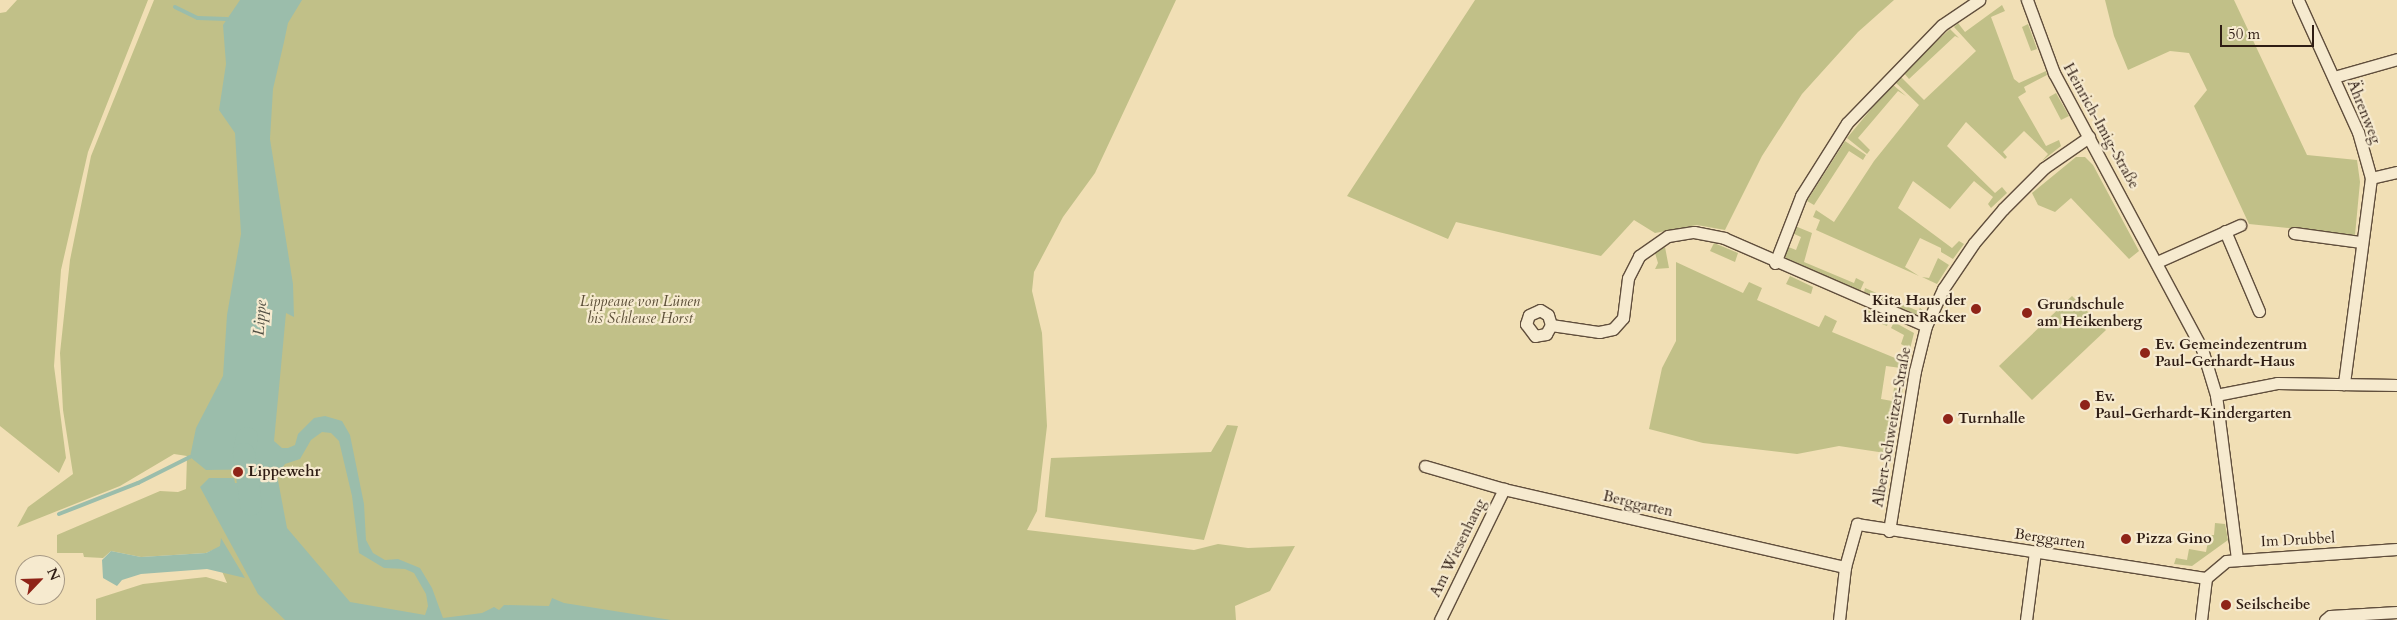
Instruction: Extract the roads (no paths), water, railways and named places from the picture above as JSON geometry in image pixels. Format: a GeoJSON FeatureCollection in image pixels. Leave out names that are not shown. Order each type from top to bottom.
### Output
{"type":"FeatureCollection","features":[{"type":"Feature","properties":{"kind":"street"},"geometry":{"type":"LineString","coordinates":[[1775,262],[1801,196],[1847,122],[1942,25],[1979,0]]}},
{"type":"Feature","properties":{"kind":"street","name":"Heinrich-Imig-Straße"},"geometry":{"type":"LineString","coordinates":[[2027,0],[2054,73],[2202,349],[2216,395],[2238,558]]}},
{"type":"Feature","properties":{"kind":"street","name":"Ährenweg"},"geometry":{"type":"LineString","coordinates":[[2298,0],[2358,132],[2371,178],[2361,242],[2344,384]]}},
{"type":"Feature","properties":{"kind":"street"},"geometry":{"type":"LineString","coordinates":[[2334,77],[2397,59]]}},
{"type":"Feature","properties":{"kind":"street","name":"Albert-Schweitzer-Straße"},"geometry":{"type":"LineString","coordinates":[[1845,567],[1857,524],[1889,530],[1915,371],[1926,326],[1958,267],[1999,213],[2044,168],[2089,137]]}},
{"type":"Feature","properties":{"kind":"street"},"geometry":{"type":"LineString","coordinates":[[2371,178],[2397,172]]}},
{"type":"Feature","properties":{"kind":"street"},"geometry":{"type":"LineString","coordinates":[[2157,262],[2240,225]]}},
{"type":"Feature","properties":{"kind":"street"},"geometry":{"type":"LineString","coordinates":[[2225,231],[2259,311]]}},
{"type":"Feature","properties":{"kind":"street"},"geometry":{"type":"LineString","coordinates":[[1551,325],[1599,332],[1613,329],[1623,318],[1628,278],[1639,256],[1668,236],[1694,232],[1724,238],[1775,262],[1926,326]]}},
{"type":"Feature","properties":{"kind":"street"},"geometry":{"type":"LineString","coordinates":[[2294,234],[2361,242]]}},
{"type":"Feature","properties":{"kind":"street"},"geometry":{"type":"LineString","coordinates":[[2216,395],[2277,383],[2397,385]]}},
{"type":"Feature","properties":{"kind":"street","name":"Berggarten"},"geometry":{"type":"LineString","coordinates":[[1425,466],[1504,489],[1845,567]]}},
{"type":"Feature","properties":{"kind":"street","name":"Am Wiesenhang"},"geometry":{"type":"LineString","coordinates":[[1440,620],[1504,489]]}},
{"type":"Feature","properties":{"kind":"street","name":"Berggarten"},"geometry":{"type":"LineString","coordinates":[[1889,530],[2206,578]]}},
{"type":"Feature","properties":{"kind":"street","name":"Im Drubbel"},"geometry":{"type":"LineString","coordinates":[[2206,578],[2213,568],[2238,558],[2397,549]]}},
{"type":"Feature","properties":{"kind":"street"},"geometry":{"type":"LineString","coordinates":[[2026,620],[2035,552]]}},
{"type":"Feature","properties":{"kind":"street"},"geometry":{"type":"LineString","coordinates":[[1839,620],[1845,567]]}},
{"type":"Feature","properties":{"kind":"street"},"geometry":{"type":"LineString","coordinates":[[2201,620],[2206,578]]}},
{"type":"Feature","properties":{"kind":"street"},"geometry":{"type":"LineString","coordinates":[[2325,620],[2330,616],[2397,612]]}},
{"type":"Feature","properties":{"kind":"water"},"geometry":{"type":"Polygon","coordinates":[[[240,0],[302,0],[288,23],[273,89],[270,139],[293,284],[294,317],[286,313],[274,441],[282,448],[295,445],[298,434],[314,418],[325,416],[342,421],[350,435],[364,504],[366,540],[373,553],[385,560],[398,559],[420,568],[432,588],[443,618],[482,613],[494,607],[499,610],[504,605],[549,606],[552,598],[564,603],[671,620],[285,620],[258,594],[200,487],[209,478],[234,478],[235,483],[240,483],[241,477],[271,476],[275,481],[276,469],[206,470],[190,457],[196,428],[223,376],[227,315],[241,234],[235,133],[219,110],[226,64],[223,25],[240,0]],[[322,432],[311,440],[300,459],[285,464],[277,475],[287,528],[350,602],[425,615],[428,606],[426,594],[414,573],[405,569],[384,568],[359,553],[352,496],[339,441],[331,433],[322,432]]]}},
{"type":"Feature","properties":{"kind":"water"},"geometry":{"type":"Polygon","coordinates":[[[221,538],[245,578],[207,569],[141,574],[122,580],[117,586],[103,578],[102,560],[111,551],[141,557],[206,553],[220,546],[221,538]]]}},
{"type":"Feature","properties":{"kind":"waterway"},"geometry":{"type":"LineString","coordinates":[[175,7],[198,18],[227,19]]}},
{"type":"Feature","properties":{"kind":"waterway","name":"Lippe"},"geometry":{"type":"LineString","coordinates":[[247,438],[244,454],[251,505]]}},
{"type":"Feature","properties":{"kind":"waterway"},"geometry":{"type":"LineString","coordinates":[[59,514],[138,483],[190,457]]}},
{"type":"Feature","properties":{"kind":"place","name":"Kita Haus der kleinen Racker"},"geometry":{"type":"Point","coordinates":[1976,309]}},
{"type":"Feature","properties":{"kind":"place","name":"Grundschule am Heikenberg"},"geometry":{"type":"Point","coordinates":[2027,313]}},
{"type":"Feature","properties":{"kind":"place","name":"Ev. Gemeindezentrum Paul-Gerhardt-Haus"},"geometry":{"type":"Point","coordinates":[2145,353]}},
{"type":"Feature","properties":{"kind":"place","name":"Ev. Paul-Gerhardt-Kindergarten"},"geometry":{"type":"Point","coordinates":[2085,405]}},
{"type":"Feature","properties":{"kind":"place","name":"Turnhalle"},"geometry":{"type":"Point","coordinates":[1948,419]}},
{"type":"Feature","properties":{"kind":"place","name":"Lippewehr"},"geometry":{"type":"Point","coordinates":[238,472]}},
{"type":"Feature","properties":{"kind":"place","name":"Pizza Gino"},"geometry":{"type":"Point","coordinates":[2126,539]}},
{"type":"Feature","properties":{"kind":"place","name":"Seilscheibe"},"geometry":{"type":"Point","coordinates":[2226,605]}},
{"type":"Feature","properties":{"kind":"park label","name":"Lippeaue von Lünen bis Schleuse Horst"},"geometry":{"type":"Point","coordinates":[640,310]}}]}
